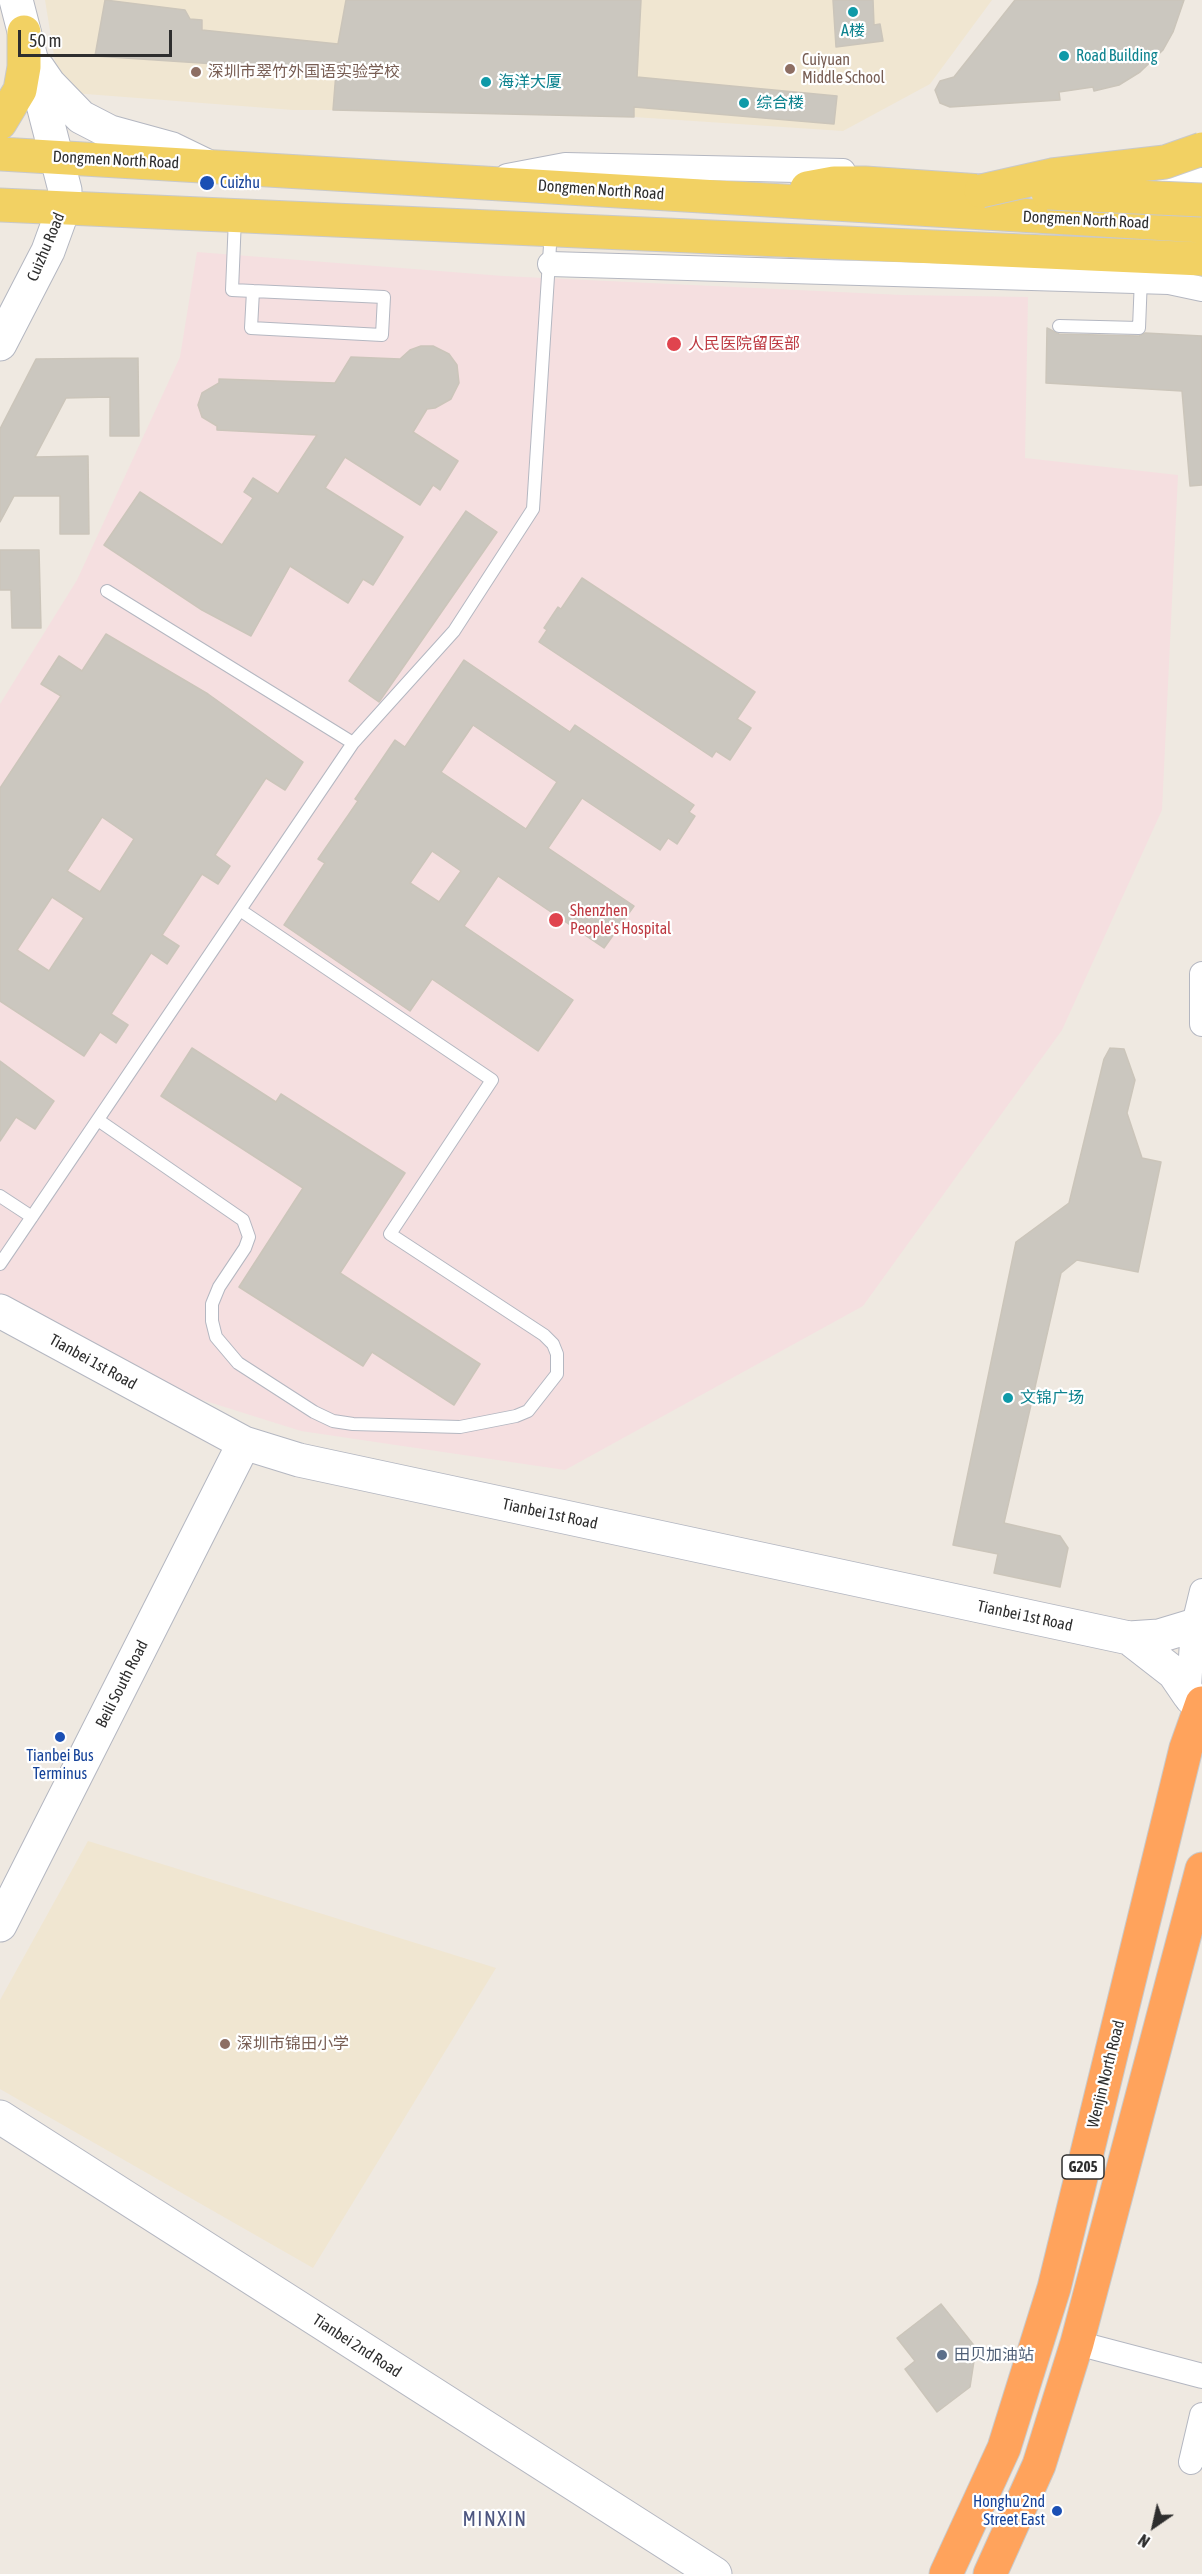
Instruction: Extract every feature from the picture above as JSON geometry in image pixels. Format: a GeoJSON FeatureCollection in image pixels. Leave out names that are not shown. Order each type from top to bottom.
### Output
{"type":"FeatureCollection","features":[{"type":"Feature","properties":{"kind":"highway","name":"Wenjin North Road"},"geometry":{"type":"LineString","coordinates":[[946,2574],[1004,2448],[1054,2288],[1186,1748],[1195,1699]]}},
{"type":"Feature","properties":{"kind":"highway","name":"G205"},"geometry":{"type":"LineString","coordinates":[[990,2574],[1039,2465],[1077,2343],[1197,1907],[1202,1869]]}},
{"type":"Feature","properties":{"kind":"main road"},"geometry":{"type":"LineString","coordinates":[[0,123],[20,90],[27,43]]}},
{"type":"Feature","properties":{"kind":"main road"},"geometry":{"type":"LineString","coordinates":[[988,183],[1165,162],[1202,149]]}},
{"type":"Feature","properties":{"kind":"main road","name":"Dongmen North Road"},"geometry":{"type":"LineString","coordinates":[[0,154],[1202,226]]}},
{"type":"Feature","properties":{"kind":"main road"},"geometry":{"type":"LineString","coordinates":[[764,201],[801,189],[834,183],[988,183],[1202,200]]}},
{"type":"Feature","properties":{"kind":"main road","name":"Dongmen North Road"},"geometry":{"type":"LineString","coordinates":[[0,205],[551,229],[1141,268],[1202,259]]}},
{"type":"Feature","properties":{"kind":"street","name":"Cuizhu Road"},"geometry":{"type":"LineString","coordinates":[[0,300],[65,190],[16,0]]}},
{"type":"Feature","properties":{"kind":"street"},"geometry":{"type":"LineString","coordinates":[[27,43],[49,84],[81,117],[110,132],[172,149],[205,165]]}},
{"type":"Feature","properties":{"kind":"street"},"geometry":{"type":"LineString","coordinates":[[474,182],[565,165],[988,183],[1202,180]]}},
{"type":"Feature","properties":{"kind":"street","name":"Cuizhu Road"},"geometry":{"type":"LineString","coordinates":[[0,344],[48,251],[57,206]]}},
{"type":"Feature","properties":{"kind":"street"},"geometry":{"type":"LineString","coordinates":[[549,264],[989,274],[1141,268],[1169,282],[1202,289]]}},
{"type":"Feature","properties":{"kind":"street"},"geometry":{"type":"LineString","coordinates":[[1202,974],[1202,1024]]}},
{"type":"Feature","properties":{"kind":"street","name":"Tianbei 1st Road"},"geometry":{"type":"LineString","coordinates":[[0,1311],[244,1443],[299,1460],[1129,1638],[1160,1636],[1198,1625]]}},
{"type":"Feature","properties":{"kind":"street","name":"Beili South Road"},"geometry":{"type":"LineString","coordinates":[[0,1925],[244,1443]]}},
{"type":"Feature","properties":{"kind":"street"},"geometry":{"type":"LineString","coordinates":[[1195,1699],[1202,1591]]}},
{"type":"Feature","properties":{"kind":"street","name":"Tianbei 1st Road"},"geometry":{"type":"LineString","coordinates":[[1129,1638],[1174,1673],[1195,1699]]}},
{"type":"Feature","properties":{"kind":"street","name":"Tianbei 2nd Road"},"geometry":{"type":"LineString","coordinates":[[0,2117],[715,2574]]}},
{"type":"Feature","properties":{"kind":"street"},"geometry":{"type":"LineString","coordinates":[[1077,2343],[1202,2376]]}},
{"type":"Feature","properties":{"kind":"street"},"geometry":{"type":"LineString","coordinates":[[1191,2462],[1202,2415]]}},
{"type":"Feature","properties":{"kind":"lane"},"geometry":{"type":"LineString","coordinates":[[235,214],[232,290],[384,297],[382,335],[251,328],[253,291]]}},
{"type":"Feature","properties":{"kind":"lane"},"geometry":{"type":"LineString","coordinates":[[0,1264],[353,742],[454,631],[533,509],[551,229]]}},
{"type":"Feature","properties":{"kind":"lane"},"geometry":{"type":"LineString","coordinates":[[1059,326],[1139,328],[1141,268]]}},
{"type":"Feature","properties":{"kind":"lane"},"geometry":{"type":"LineString","coordinates":[[107,591],[353,742]]}},
{"type":"Feature","properties":{"kind":"lane"},"geometry":{"type":"LineString","coordinates":[[98,1120],[243,1220],[249,1237],[245,1248],[219,1287],[212,1304],[212,1321],[216,1337],[238,1363],[314,1412],[333,1421],[353,1424],[460,1427],[516,1416],[528,1411],[557,1374],[557,1354],[553,1344],[544,1335],[390,1234],[492,1080],[240,910]]}},
{"type":"Feature","properties":{"kind":"lane"},"geometry":{"type":"LineString","coordinates":[[0,1196],[32,1217]]}},
{"type":"Feature","properties":{"kind":"shaded area","name":"深圳市翠竹外国语实验学校"},"geometry":{"type":"Polygon","coordinates":[[[45,0],[346,0],[337,53],[333,110],[293,110],[60,92],[45,0]]]}},
{"type":"Feature","properties":{"kind":"shaded area","name":"Cuiyuan Middle School"},"geometry":{"type":"Polygon","coordinates":[[[641,0],[992,0],[930,84],[843,131],[634,117],[641,0]]]}},
{"type":"Feature","properties":{"kind":"shaded area","name":"Shenzhen People's Hospital"},"geometry":{"type":"Polygon","coordinates":[[[197,252],[503,276],[902,295],[1028,297],[1025,458],[1178,475],[1162,810],[1062,1030],[863,1306],[565,1470],[301,1431],[145,1382],[0,1296],[0,704],[77,580],[180,357],[197,252]]]}},
{"type":"Feature","properties":{"kind":"shaded area","name":"深圳市锦田小学"},"geometry":{"type":"Polygon","coordinates":[[[88,1841],[496,1968],[313,2268],[0,2089],[0,2000],[88,1841]]]}},
{"type":"Feature","properties":{"kind":"building","name":"海洋大厦"},"geometry":{"type":"Polygon","coordinates":[[[105,0],[185,10],[190,19],[202,20],[202,30],[338,44],[346,0],[641,0],[637,77],[837,96],[834,124],[634,107],[634,117],[333,110],[336,72],[95,56],[105,0]]]}},
{"type":"Feature","properties":{"kind":"building","name":"A楼"},"geometry":{"type":"Polygon","coordinates":[[[833,0],[873,0],[874,25],[880,24],[883,41],[836,47],[833,0]]]}},
{"type":"Feature","properties":{"kind":"building","name":"Road Building"},"geometry":{"type":"Polygon","coordinates":[[[1015,0],[1184,0],[1173,32],[1163,50],[1140,72],[1119,85],[1094,91],[1093,87],[1059,92],[1060,100],[950,107],[940,103],[935,90],[940,81],[954,77],[1015,0]]]}},
{"type":"Feature","properties":{"kind":"building"},"geometry":{"type":"Polygon","coordinates":[[[1047,328],[1059,334],[1139,336],[1145,333],[1202,336],[1202,485],[1190,486],[1182,391],[1046,383],[1047,328]]]}},
{"type":"Feature","properties":{"kind":"building"},"geometry":{"type":"Polygon","coordinates":[[[421,346],[433,346],[449,354],[457,365],[459,383],[451,399],[435,408],[427,409],[413,432],[458,461],[440,490],[433,485],[420,505],[345,457],[325,488],[403,537],[373,585],[363,579],[348,603],[290,566],[251,636],[202,610],[104,545],[140,492],[222,545],[253,498],[244,492],[253,478],[278,494],[317,435],[217,430],[217,426],[202,417],[198,405],[202,393],[219,383],[219,379],[335,383],[351,357],[400,359],[410,350],[421,346]]]}},
{"type":"Feature","properties":{"kind":"building"},"geometry":{"type":"Polygon","coordinates":[[[138,358],[139,436],[110,436],[110,397],[66,398],[35,457],[88,456],[89,534],[60,534],[60,496],[14,496],[0,522],[0,429],[36,359],[138,358]]]}},
{"type":"Feature","properties":{"kind":"building"},"geometry":{"type":"Polygon","coordinates":[[[466,511],[497,532],[379,702],[349,681],[466,511]]]}},
{"type":"Feature","properties":{"kind":"building"},"geometry":{"type":"Polygon","coordinates":[[[0,550],[39,550],[41,628],[12,628],[11,590],[0,590],[0,550]]]}},
{"type":"Feature","properties":{"kind":"building"},"geometry":{"type":"Polygon","coordinates":[[[582,578],[755,692],[737,719],[751,728],[730,760],[716,751],[712,757],[539,642],[547,630],[544,628],[558,607],[561,609],[582,578]]]}},
{"type":"Feature","properties":{"kind":"building"},"geometry":{"type":"Polygon","coordinates":[[[106,634],[208,694],[303,762],[285,790],[266,778],[215,855],[230,866],[218,884],[202,874],[162,935],[179,946],[167,964],[151,953],[111,1014],[128,1025],[116,1043],[100,1032],[84,1056],[0,1001],[0,788],[61,696],[41,684],[59,656],[82,671],[106,634]],[[102,817],[67,871],[100,892],[134,839],[102,817]],[[52,897],[17,950],[49,971],[84,918],[52,897]]]}},
{"type":"Feature","properties":{"kind":"building"},"geometry":{"type":"Polygon","coordinates":[[[464,660],[570,732],[575,725],[694,805],[689,812],[695,816],[677,844],[668,838],[660,850],[582,798],[548,848],[634,906],[604,948],[498,876],[464,926],[573,1000],[538,1051],[432,979],[410,1011],[284,925],[325,863],[318,859],[358,801],[355,799],[395,740],[405,747],[464,660]],[[473,725],[441,772],[526,829],[557,782],[473,725]],[[432,851],[410,883],[439,902],[461,871],[432,851]]]}},
{"type":"Feature","properties":{"kind":"building"},"geometry":{"type":"Polygon","coordinates":[[[192,1048],[276,1102],[281,1094],[405,1173],[340,1273],[480,1364],[454,1405],[372,1352],[363,1366],[239,1287],[303,1188],[161,1096],[192,1048]]]}},
{"type":"Feature","properties":{"kind":"building","name":"文锦广场"},"geometry":{"type":"Polygon","coordinates":[[[1110,1048],[1124,1049],[1135,1080],[1127,1113],[1142,1158],[1161,1162],[1138,1272],[1077,1260],[1061,1273],[1004,1523],[1060,1536],[1068,1548],[1060,1587],[994,1573],[998,1554],[953,1545],[1016,1242],[1069,1203],[1104,1059],[1110,1048]]]}},
{"type":"Feature","properties":{"kind":"building"},"geometry":{"type":"Polygon","coordinates":[[[0,1061],[54,1101],[35,1129],[16,1117],[0,1141],[0,1061]]]}},
{"type":"Feature","properties":{"kind":"building","name":"田贝加油站"},"geometry":{"type":"Polygon","coordinates":[[[941,2304],[976,2348],[970,2387],[937,2412],[905,2369],[915,2361],[897,2338],[941,2304]]]}},
{"type":"Feature","properties":{"kind":"place","name":"A楼"},"geometry":{"type":"Point","coordinates":[853,12]}},
{"type":"Feature","properties":{"kind":"place","name":"Road Building"},"geometry":{"type":"Point","coordinates":[1064,56]}},
{"type":"Feature","properties":{"kind":"place","name":"Cuiyuan Middle School"},"geometry":{"type":"Point","coordinates":[790,69]}},
{"type":"Feature","properties":{"kind":"place","name":"深圳市翠竹外国语实验学校"},"geometry":{"type":"Point","coordinates":[196,72]}},
{"type":"Feature","properties":{"kind":"place","name":"海洋大厦"},"geometry":{"type":"Point","coordinates":[486,82]}},
{"type":"Feature","properties":{"kind":"place","name":"综合楼"},"geometry":{"type":"Point","coordinates":[744,103]}},
{"type":"Feature","properties":{"kind":"place","name":"Cuizhu"},"geometry":{"type":"Point","coordinates":[207,183]}},
{"type":"Feature","properties":{"kind":"place","name":"人民医院留医部"},"geometry":{"type":"Point","coordinates":[674,344]}},
{"type":"Feature","properties":{"kind":"place","name":"Shenzhen People's Hospital"},"geometry":{"type":"Point","coordinates":[556,920]}},
{"type":"Feature","properties":{"kind":"place","name":"文锦广场"},"geometry":{"type":"Point","coordinates":[1008,1398]}},
{"type":"Feature","properties":{"kind":"place","name":"Tianbei Bus Terminus"},"geometry":{"type":"Point","coordinates":[60,1737]}},
{"type":"Feature","properties":{"kind":"place","name":"深圳市锦田小学"},"geometry":{"type":"Point","coordinates":[225,2044]}},
{"type":"Feature","properties":{"kind":"place","name":"田贝加油站"},"geometry":{"type":"Point","coordinates":[942,2355]}},
{"type":"Feature","properties":{"kind":"place","name":"Honghu 2nd Street East"},"geometry":{"type":"Point","coordinates":[1057,2511]}},
{"type":"Feature","properties":{"kind":"district","name":"MINXIN"},"geometry":{"type":"Point","coordinates":[495,2520]}}]}
